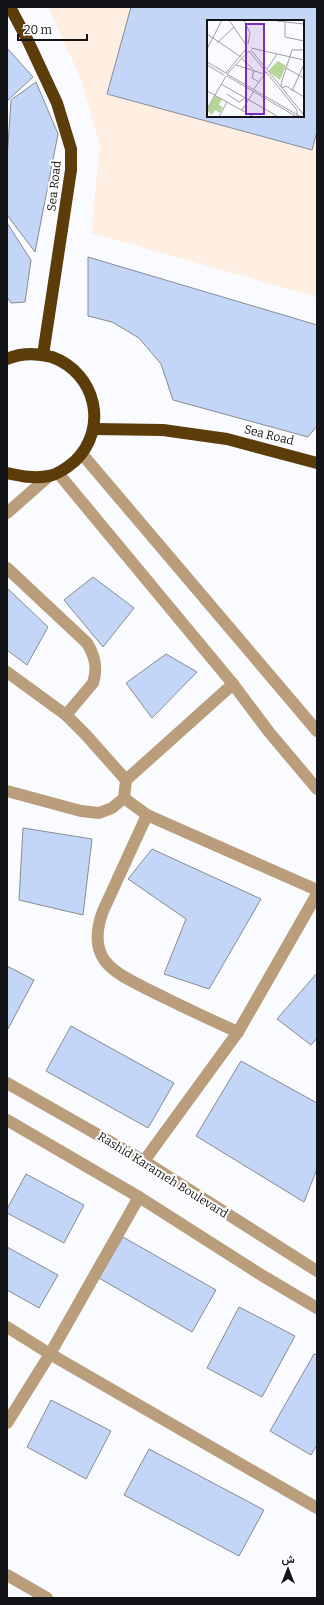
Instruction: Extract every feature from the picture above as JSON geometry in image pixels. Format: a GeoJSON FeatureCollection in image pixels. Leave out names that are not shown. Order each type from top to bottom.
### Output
{"type":"FeatureCollection","features":[{"type":"Feature","properties":{"kind":"highway","name":"Sea Road"},"geometry":{"type":"LineString","coordinates":[[10,7],[31,47],[57,103],[71,149],[70,178],[43,355]]}},
{"type":"Feature","properties":{"kind":"highway"},"geometry":{"type":"LineString","coordinates":[[7,359],[26,354],[43,355],[62,361],[78,373],[89,390],[95,409],[94,429],[89,442],[82,454],[71,465],[54,474],[28,478],[7,473]]}},
{"type":"Feature","properties":{"kind":"highway","name":"Sea Road"},"geometry":{"type":"LineString","coordinates":[[94,429],[163,430],[227,440],[317,462]]}},
{"type":"Feature","properties":{"kind":"street"},"geometry":{"type":"LineString","coordinates":[[82,454],[317,731]]}},
{"type":"Feature","properties":{"kind":"street"},"geometry":{"type":"LineString","coordinates":[[7,513],[54,474],[233,684],[269,732],[317,789]]}},
{"type":"Feature","properties":{"kind":"street"},"geometry":{"type":"LineString","coordinates":[[7,568],[87,643],[95,659],[95,677],[93,683],[66,715]]}},
{"type":"Feature","properties":{"kind":"street"},"geometry":{"type":"LineString","coordinates":[[7,672],[66,715],[91,740],[126,780]]}},
{"type":"Feature","properties":{"kind":"street"},"geometry":{"type":"LineString","coordinates":[[7,791],[81,811],[99,813],[112,808],[124,798],[126,780],[233,684]]}},
{"type":"Feature","properties":{"kind":"street"},"geometry":{"type":"LineString","coordinates":[[124,798],[148,815],[317,890]]}},
{"type":"Feature","properties":{"kind":"street"},"geometry":{"type":"LineString","coordinates":[[148,815],[115,882],[98,924],[97,936],[104,960],[115,971],[193,1012],[238,1032]]}},
{"type":"Feature","properties":{"kind":"street"},"geometry":{"type":"LineString","coordinates":[[144,1161],[238,1032],[317,894]]}},
{"type":"Feature","properties":{"kind":"street","name":"Rashid Karameh Boulevard"},"geometry":{"type":"LineString","coordinates":[[7,1083],[144,1161],[317,1272]]}},
{"type":"Feature","properties":{"kind":"street"},"geometry":{"type":"LineString","coordinates":[[7,1120],[139,1197],[263,1276],[317,1308]]}},
{"type":"Feature","properties":{"kind":"street"},"geometry":{"type":"LineString","coordinates":[[7,1423],[50,1354],[139,1197]]}},
{"type":"Feature","properties":{"kind":"street"},"geometry":{"type":"LineString","coordinates":[[7,1327],[50,1354],[317,1508]]}},
{"type":"Feature","properties":{"kind":"street"},"geometry":{"type":"LineString","coordinates":[[7,1575],[47,1598]]}},
{"type":"Feature","properties":{"kind":"shaded area"},"geometry":{"type":"Polygon","coordinates":[[[48,7],[317,7],[317,297],[91,233],[100,146],[80,77],[48,7]]]}},
{"type":"Feature","properties":{"kind":"building"},"geometry":{"type":"Polygon","coordinates":[[[131,7],[317,7],[317,131],[312,150],[107,94],[131,7]]]}},
{"type":"Feature","properties":{"kind":"building"},"geometry":{"type":"Polygon","coordinates":[[[7,48],[33,77],[7,101],[7,48]]]}},
{"type":"Feature","properties":{"kind":"building"},"geometry":{"type":"Polygon","coordinates":[[[36,82],[58,134],[35,252],[7,215],[7,160],[11,100],[36,82]]]}},
{"type":"Feature","properties":{"kind":"building"},"geometry":{"type":"Polygon","coordinates":[[[7,223],[31,260],[25,302],[11,303],[7,297],[7,223]]]}},
{"type":"Feature","properties":{"kind":"building"},"geometry":{"type":"Polygon","coordinates":[[[88,257],[317,325],[317,426],[308,437],[173,400],[161,364],[139,338],[112,322],[88,316],[88,257]]]}},
{"type":"Feature","properties":{"kind":"building"},"geometry":{"type":"Polygon","coordinates":[[[93,577],[134,608],[103,647],[64,600],[93,577]]]}},
{"type":"Feature","properties":{"kind":"building"},"geometry":{"type":"Polygon","coordinates":[[[7,588],[48,627],[27,665],[7,650],[7,588]]]}},
{"type":"Feature","properties":{"kind":"building"},"geometry":{"type":"Polygon","coordinates":[[[166,654],[197,672],[152,718],[126,683],[166,654]]]}},
{"type":"Feature","properties":{"kind":"building"},"geometry":{"type":"Polygon","coordinates":[[[23,828],[92,839],[83,915],[19,900],[23,828]]]}},
{"type":"Feature","properties":{"kind":"building"},"geometry":{"type":"Polygon","coordinates":[[[152,849],[261,899],[209,989],[164,974],[186,919],[128,879],[152,849]]]}},
{"type":"Feature","properties":{"kind":"building"},"geometry":{"type":"Polygon","coordinates":[[[7,966],[34,980],[8,1029],[7,1028],[7,966]]]}},
{"type":"Feature","properties":{"kind":"building"},"geometry":{"type":"Polygon","coordinates":[[[317,973],[317,1038],[311,1045],[277,1019],[317,973]]]}},
{"type":"Feature","properties":{"kind":"building"},"geometry":{"type":"Polygon","coordinates":[[[71,1026],[174,1083],[148,1128],[46,1071],[71,1026]]]}},
{"type":"Feature","properties":{"kind":"building"},"geometry":{"type":"Polygon","coordinates":[[[241,1061],[317,1103],[317,1169],[304,1202],[196,1136],[241,1061]]]}},
{"type":"Feature","properties":{"kind":"building"},"geometry":{"type":"Polygon","coordinates":[[[26,1174],[84,1205],[64,1243],[7,1213],[7,1209],[26,1174]]]}},
{"type":"Feature","properties":{"kind":"building"},"geometry":{"type":"Polygon","coordinates":[[[123,1237],[216,1290],[192,1332],[99,1278],[123,1237]]]}},
{"type":"Feature","properties":{"kind":"building"},"geometry":{"type":"Polygon","coordinates":[[[7,1247],[58,1275],[39,1308],[7,1290],[7,1247]]]}},
{"type":"Feature","properties":{"kind":"building"},"geometry":{"type":"Polygon","coordinates":[[[239,1307],[295,1336],[262,1397],[207,1368],[239,1307]]]}},
{"type":"Feature","properties":{"kind":"building"},"geometry":{"type":"Polygon","coordinates":[[[314,1354],[317,1355],[317,1445],[311,1455],[270,1431],[314,1354]]]}},
{"type":"Feature","properties":{"kind":"building"},"geometry":{"type":"Polygon","coordinates":[[[51,1400],[111,1431],[86,1479],[27,1447],[51,1400]]]}},
{"type":"Feature","properties":{"kind":"building"},"geometry":{"type":"Polygon","coordinates":[[[149,1449],[264,1510],[239,1556],[124,1495],[149,1449]]]}}]}
